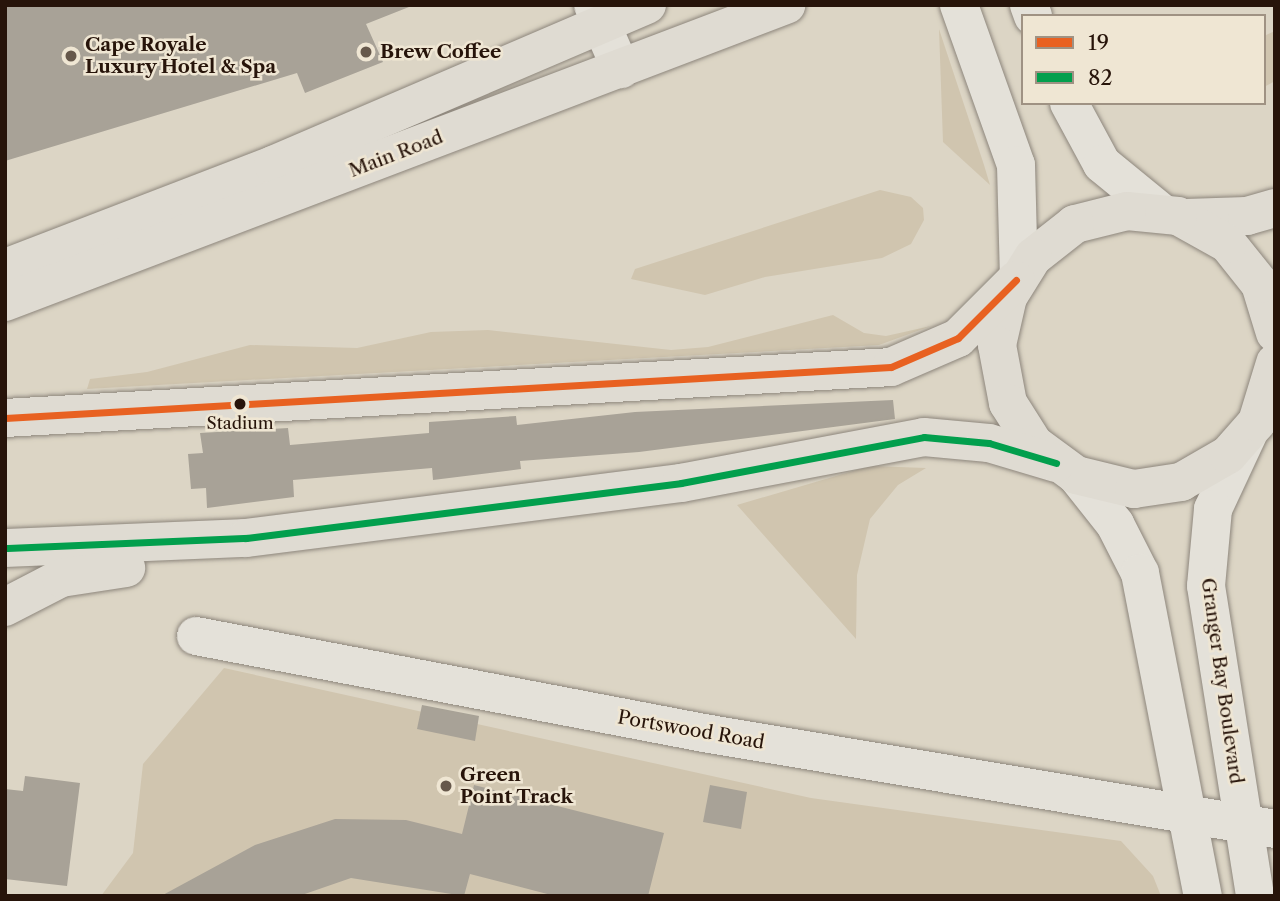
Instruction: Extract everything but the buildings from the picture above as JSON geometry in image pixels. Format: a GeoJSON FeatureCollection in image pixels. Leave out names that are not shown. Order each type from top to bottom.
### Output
{"type":"FeatureCollection","features":[{"type":"Feature","properties":{"kind":"main road","name":"Main Road"},"geometry":{"type":"LineString","coordinates":[[5,302],[279,181],[597,14],[647,5]]}},
{"type":"Feature","properties":{"kind":"main road","name":"Main Road"},"geometry":{"type":"LineString","coordinates":[[5,268],[621,69],[786,5]]}},
{"type":"Feature","properties":{"kind":"main road"},"geometry":{"type":"LineString","coordinates":[[5,418],[891,367],[945,347],[1017,278],[1045,244],[1075,225],[1121,211],[1173,216],[1247,216],[1275,208]]}},
{"type":"Feature","properties":{"kind":"main road"},"geometry":{"type":"LineString","coordinates":[[1173,216],[1218,236],[1246,262],[1267,301],[1275,333]]}},
{"type":"Feature","properties":{"kind":"main road"},"geometry":{"type":"LineString","coordinates":[[1017,278],[998,334],[1000,377],[1021,427],[1066,469]]}},
{"type":"Feature","properties":{"kind":"main road"},"geometry":{"type":"LineString","coordinates":[[5,548],[246,538],[681,483],[914,438],[965,439],[1066,469],[1114,487],[1168,485],[1211,467],[1249,432],[1275,363]]}},
{"type":"Feature","properties":{"kind":"main road"},"geometry":{"type":"LineString","coordinates":[[5,607],[79,573],[150,566],[246,538]]}},
{"type":"Feature","properties":{"kind":"street"},"geometry":{"type":"LineString","coordinates":[[959,5],[1016,165],[1017,278]]}},
{"type":"Feature","properties":{"kind":"street"},"geometry":{"type":"LineString","coordinates":[[597,14],[621,69]]}},
{"type":"Feature","properties":{"kind":"street"},"geometry":{"type":"LineString","coordinates":[[1070,105],[1102,164],[1173,216]]}},
{"type":"Feature","properties":{"kind":"street","name":"Granger Bay Boulevard"},"geometry":{"type":"LineString","coordinates":[[1249,432],[1215,502],[1206,566],[1234,777],[1261,827],[1255,896]]}},
{"type":"Feature","properties":{"kind":"street"},"geometry":{"type":"LineString","coordinates":[[1066,469],[1115,524],[1140,573],[1203,896]]}},
{"type":"Feature","properties":{"kind":"street","name":"Portswood Road"},"geometry":{"type":"LineString","coordinates":[[197,636],[704,733],[1261,827]]}},
{"type":"Feature","properties":{"kind":"shaded area"},"geometry":{"type":"Polygon","coordinates":[[[939,29],[984,165],[990,185],[943,142],[939,29]]]}},
{"type":"Feature","properties":{"kind":"shaded area"},"geometry":{"type":"Polygon","coordinates":[[[1275,31],[1275,81],[1266,86],[1266,35],[1275,31]]]}},
{"type":"Feature","properties":{"kind":"shaded area"},"geometry":{"type":"Polygon","coordinates":[[[880,190],[911,197],[923,208],[924,220],[911,244],[882,258],[765,277],[705,295],[631,279],[635,269],[880,190]]]}},
{"type":"Feature","properties":{"kind":"shaded area"},"geometry":{"type":"Polygon","coordinates":[[[833,315],[864,333],[886,336],[931,326],[879,345],[87,389],[90,379],[147,372],[250,345],[357,348],[431,332],[488,330],[671,350],[708,347],[833,315]]]}},
{"type":"Feature","properties":{"kind":"shaded area"},"geometry":{"type":"Polygon","coordinates":[[[870,466],[926,468],[898,485],[870,519],[857,575],[856,639],[737,505],[870,466]]]}},
{"type":"Feature","properties":{"kind":"shaded area","name":"Green Point Track"},"geometry":{"type":"Polygon","coordinates":[[[224,668],[811,798],[1121,841],[1153,876],[1161,896],[101,896],[133,853],[143,764],[224,668]]]}},
{"type":"Feature","properties":{"kind":"transit line","name":"19"},"geometry":{"type":"LineString","coordinates":[[5,418],[891,367],[958,338],[1016,280]]}},
{"type":"Feature","properties":{"kind":"transit line","name":"82"},"geometry":{"type":"LineString","coordinates":[[5,548],[246,538],[681,483],[924,437],[989,443],[1056,463]]}},
{"type":"Feature","properties":{"kind":"place","name":"Brew Coffee"},"geometry":{"type":"Point","coordinates":[366,52]}},
{"type":"Feature","properties":{"kind":"place","name":"Cape Royale Luxury Hotel & Spa"},"geometry":{"type":"Point","coordinates":[71,56]}},
{"type":"Feature","properties":{"kind":"place","name":"Stadium"},"geometry":{"type":"Point","coordinates":[240,404]}},
{"type":"Feature","properties":{"kind":"place","name":"Green Point Track"},"geometry":{"type":"Point","coordinates":[446,786]}}]}
